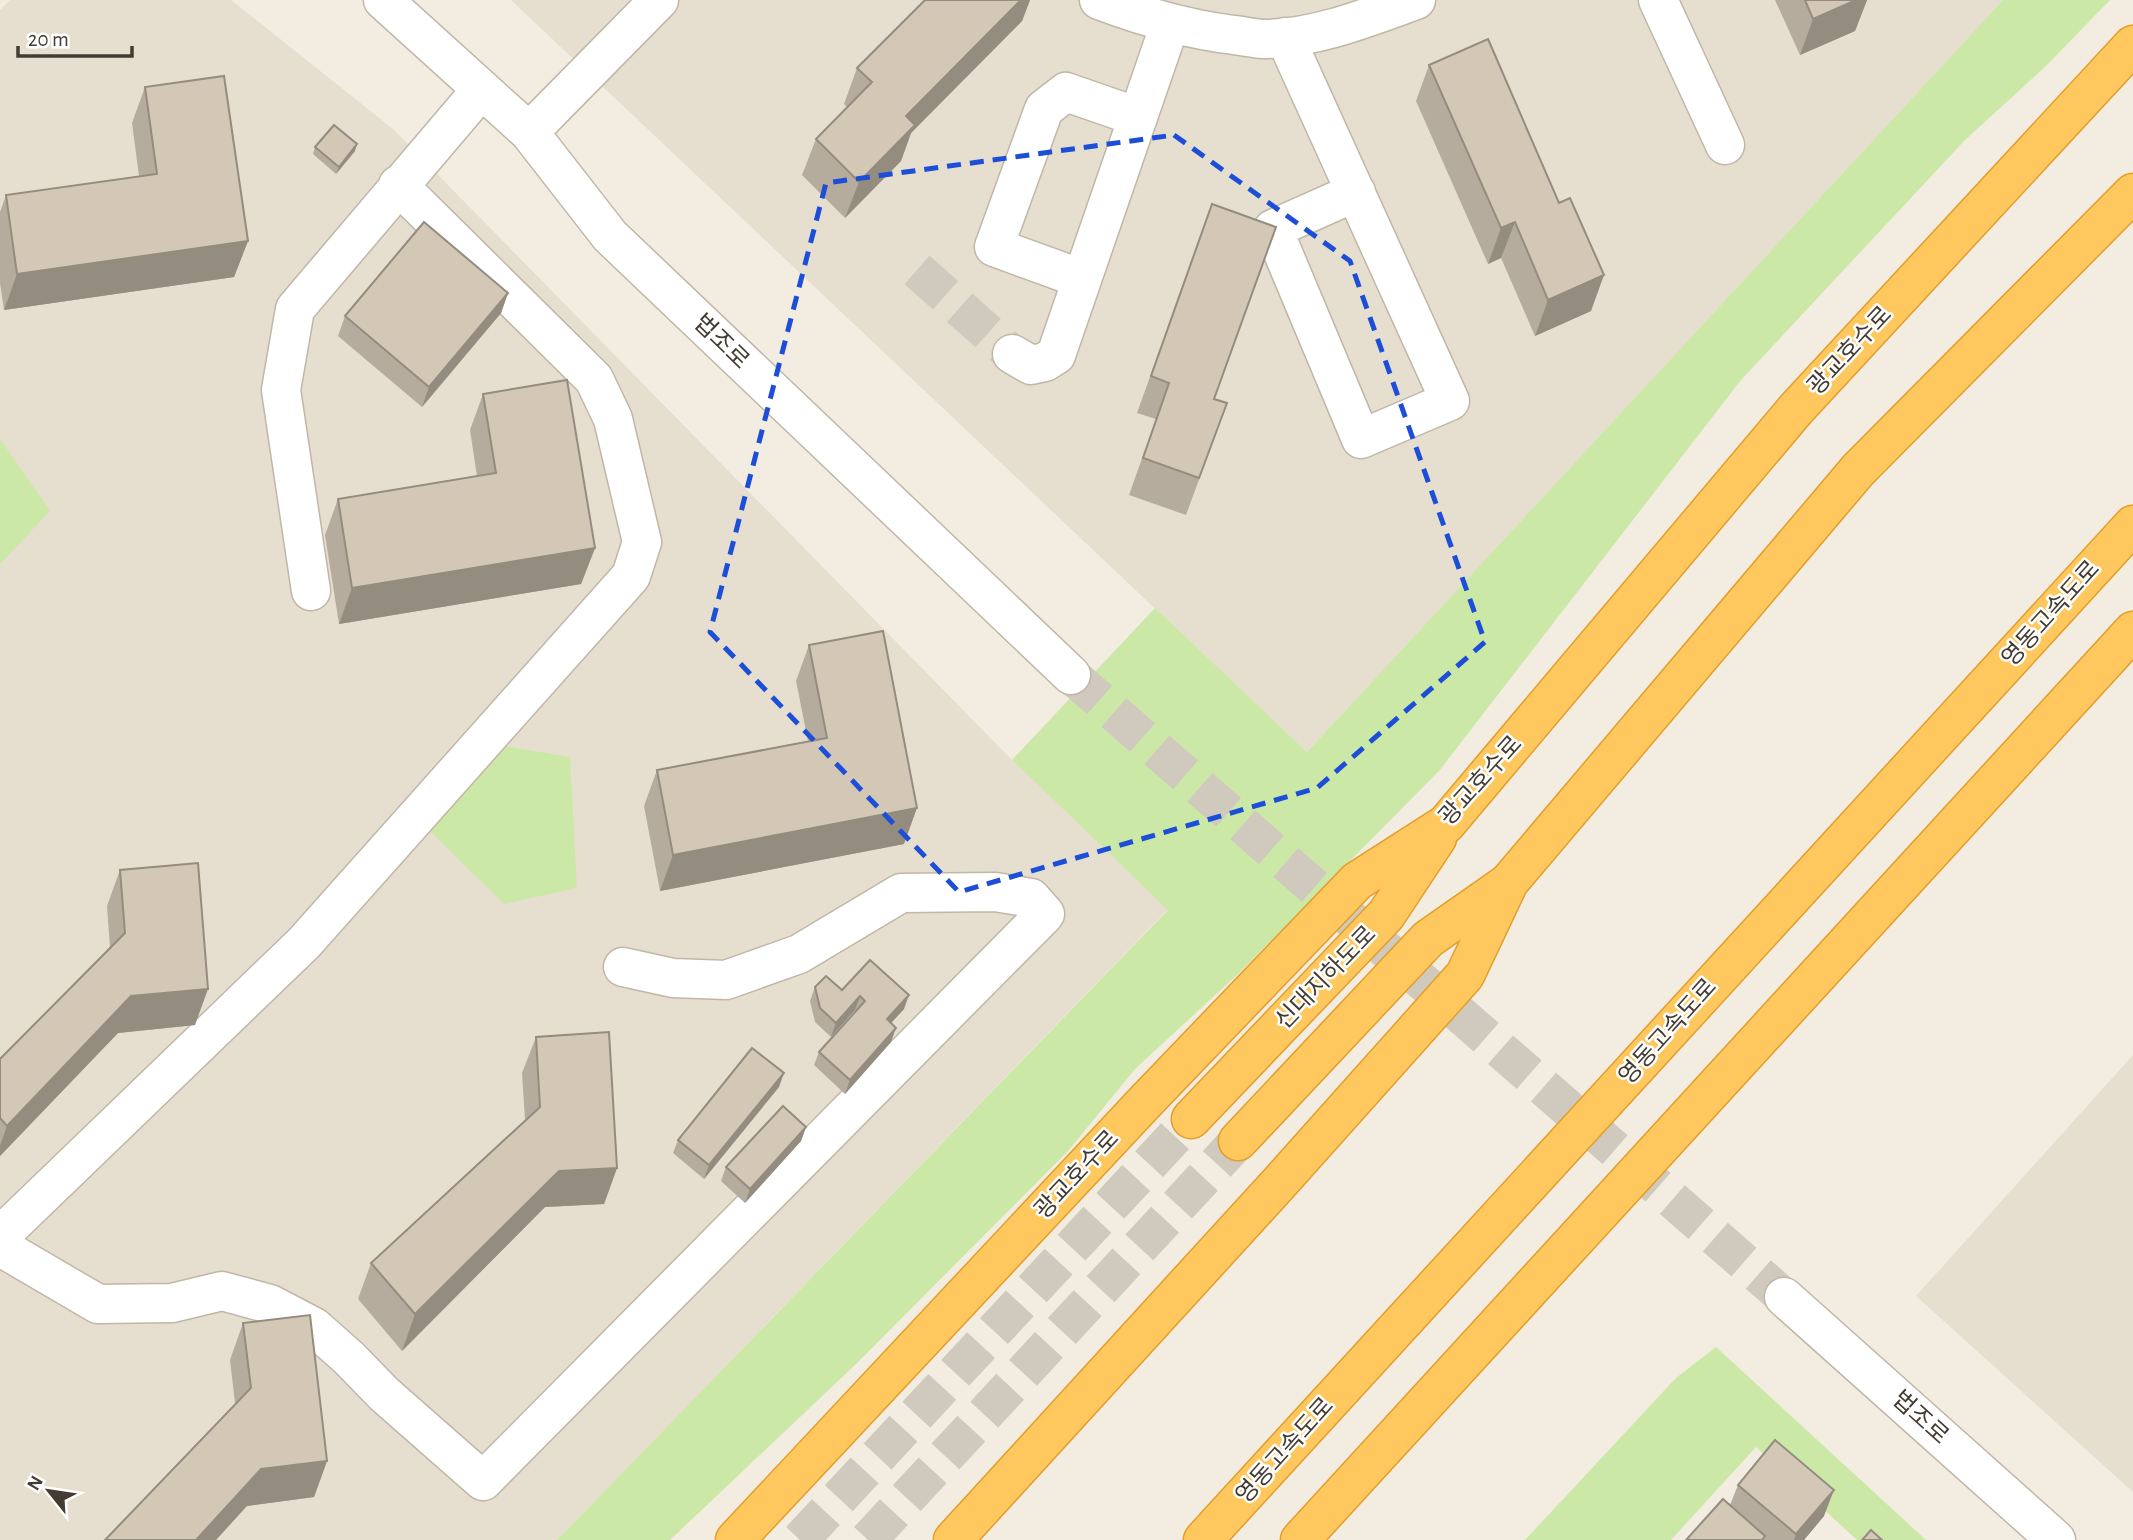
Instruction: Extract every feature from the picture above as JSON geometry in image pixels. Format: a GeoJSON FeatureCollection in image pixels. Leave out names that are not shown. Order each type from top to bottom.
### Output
{"type":"FeatureCollection","features":[{"type":"Feature","properties":{"kind":"highway","name":"광교호수로"},"geometry":{"type":"LineString","coordinates":[[735,1540],[1135,1112],[1357,881],[1446,824],[1796,409],[2133,45]]}},
{"type":"Feature","properties":{"kind":"highway"},"geometry":{"type":"LineString","coordinates":[[953,1540],[1465,975],[1510,882],[1858,470],[2133,193]]}},
{"type":"Feature","properties":{"kind":"highway","name":"영동고속도로"},"geometry":{"type":"LineString","coordinates":[[1203,1540],[2133,525]]}},
{"type":"Feature","properties":{"kind":"highway"},"geometry":{"type":"LineString","coordinates":[[1300,1540],[2133,631]]}},
{"type":"Feature","properties":{"kind":"highway","name":"신대지하도로"},"geometry":{"type":"LineString","coordinates":[[1191,1119],[1386,915],[1446,824]]}},
{"type":"Feature","properties":{"kind":"highway","name":"신대지하도로"},"geometry":{"type":"LineString","coordinates":[[1238,1141],[1428,939],[1510,882]]}},
{"type":"Feature","properties":{"kind":"street","name":"법조로"},"geometry":{"type":"LineString","coordinates":[[383,0],[529,132],[610,236],[1071,675]]}},
{"type":"Feature","properties":{"kind":"street"},"geometry":{"type":"LineString","coordinates":[[529,132],[659,0]]}},
{"type":"Feature","properties":{"kind":"street"},"geometry":{"type":"LineString","coordinates":[[1099,0],[1152,20],[1210,32],[1265,39],[1359,21],[1416,0]]}},
{"type":"Feature","properties":{"kind":"street"},"geometry":{"type":"LineString","coordinates":[[1658,0],[1725,145]]}},
{"type":"Feature","properties":{"kind":"street"},"geometry":{"type":"LineString","coordinates":[[1012,354],[1031,365],[1045,362],[1056,355],[1170,24]]}},
{"type":"Feature","properties":{"kind":"street"},"geometry":{"type":"LineString","coordinates":[[1285,37],[1356,192],[1450,401],[1361,439],[1273,229],[1356,192]]}},
{"type":"Feature","properties":{"kind":"street"},"geometry":{"type":"LineString","coordinates":[[311,591],[281,390],[295,309],[481,90]]}},
{"type":"Feature","properties":{"kind":"street"},"geometry":{"type":"LineString","coordinates":[[1082,279],[994,247],[1044,109],[1066,92],[1138,117]]}},
{"type":"Feature","properties":{"kind":"street"},"geometry":{"type":"LineString","coordinates":[[0,1236],[303,943],[631,576],[642,542],[613,419],[594,379],[398,185]]}},
{"type":"Feature","properties":{"kind":"street"},"geometry":{"type":"LineString","coordinates":[[0,1244],[9,1252],[98,1304],[172,1303],[222,1291],[270,1304],[314,1327],[384,1394],[483,1481],[1045,915],[1031,898],[995,892],[901,893],[800,954],[726,980],[673,978],[623,967]]}},
{"type":"Feature","properties":{"kind":"street","name":"법조로"},"geometry":{"type":"LineString","coordinates":[[1784,1297],[2056,1540]]}},
{"type":"Feature","properties":{"kind":"highlighted area"},"geometry":{"type":"Polygon","coordinates":[[[1174,135],[1350,261],[1485,642],[1317,788],[959,892],[710,632],[826,183],[1174,135]]]}},
{"type":"Feature","properties":{"kind":"shaded area"},"geometry":{"type":"Polygon","coordinates":[[[10,0],[231,0],[393,129],[1012,760],[1168,909],[557,1540],[0,1540],[0,10],[10,0]]]}},
{"type":"Feature","properties":{"kind":"shaded area"},"geometry":{"type":"Polygon","coordinates":[[[511,0],[2003,0],[1307,752],[511,0]]]}},
{"type":"Feature","properties":{"kind":"shaded area"},"geometry":{"type":"Polygon","coordinates":[[[2133,1055],[2133,1492],[1916,1296],[2133,1055]]]}},
{"type":"Feature","properties":{"kind":"green space"},"geometry":{"type":"Polygon","coordinates":[[[2003,0],[2110,0],[2047,65],[1965,140],[1741,380],[1439,771],[1238,974],[1135,1069],[1068,1151],[855,1365],[670,1540],[557,1540],[1168,910],[1012,760],[1155,608],[1307,752],[2003,0]]]}},
{"type":"Feature","properties":{"kind":"green space"},"geometry":{"type":"Polygon","coordinates":[[[0,439],[50,511],[0,564],[0,439]]]}},
{"type":"Feature","properties":{"kind":"green space"},"geometry":{"type":"Polygon","coordinates":[[[503,746],[570,757],[577,888],[504,904],[427,828],[503,746]]]}},
{"type":"Feature","properties":{"kind":"green space"},"geometry":{"type":"Polygon","coordinates":[[[1716,1347],[1926,1540],[1857,1540],[1756,1447],[1671,1540],[1525,1540],[1676,1378],[1716,1347]]]}},
{"type":"Feature","properties":{"kind":"building"},"geometry":{"type":"Polygon","coordinates":[[[925,0],[1021,0],[906,116],[915,125],[859,182],[816,139],[872,82],[857,68],[925,0]]]}},
{"type":"Feature","properties":{"kind":"building"},"geometry":{"type":"Polygon","coordinates":[[[1805,0],[1856,0],[1813,19],[1805,0]]]}},
{"type":"Feature","properties":{"kind":"building"},"geometry":{"type":"Polygon","coordinates":[[[1488,39],[1559,203],[1570,198],[1604,275],[1548,300],[1515,222],[1501,228],[1429,65],[1488,39]]]}},
{"type":"Feature","properties":{"kind":"building"},"geometry":{"type":"Polygon","coordinates":[[[224,76],[248,241],[17,274],[6,195],[157,174],[145,87],[224,76]]]}},
{"type":"Feature","properties":{"kind":"building"},"geometry":{"type":"Polygon","coordinates":[[[334,125],[357,144],[339,167],[315,147],[334,125]]]}},
{"type":"Feature","properties":{"kind":"building"},"geometry":{"type":"Polygon","coordinates":[[[1212,204],[1276,227],[1214,399],[1227,403],[1199,478],[1143,458],[1169,383],[1151,376],[1212,204]]]}},
{"type":"Feature","properties":{"kind":"building"},"geometry":{"type":"Polygon","coordinates":[[[424,222],[508,293],[429,387],[345,316],[424,222]]]}},
{"type":"Feature","properties":{"kind":"building"},"geometry":{"type":"Polygon","coordinates":[[[567,380],[595,548],[352,588],[338,499],[496,473],[483,394],[567,380]]]}},
{"type":"Feature","properties":{"kind":"building"},"geometry":{"type":"Polygon","coordinates":[[[883,631],[917,808],[673,855],[657,770],[827,738],[809,645],[883,631]]]}},
{"type":"Feature","properties":{"kind":"building"},"geometry":{"type":"Polygon","coordinates":[[[198,863],[208,989],[131,996],[7,1126],[0,1118],[0,1059],[125,933],[120,870],[198,863]]]}},
{"type":"Feature","properties":{"kind":"building"},"geometry":{"type":"Polygon","coordinates":[[[870,960],[909,995],[887,1019],[896,1028],[850,1080],[819,1052],[865,1001],[860,996],[836,1023],[820,1008],[815,987],[826,976],[842,990],[870,960]]]}},
{"type":"Feature","properties":{"kind":"building"},"geometry":{"type":"Polygon","coordinates":[[[609,1032],[617,1168],[559,1171],[415,1314],[371,1263],[540,1107],[536,1037],[609,1032]]]}},
{"type":"Feature","properties":{"kind":"building"},"geometry":{"type":"Polygon","coordinates":[[[752,1048],[784,1073],[709,1165],[678,1140],[752,1048]]]}},
{"type":"Feature","properties":{"kind":"building"},"geometry":{"type":"Polygon","coordinates":[[[783,1106],[806,1127],[750,1189],[726,1167],[783,1106]]]}},
{"type":"Feature","properties":{"kind":"building"},"geometry":{"type":"Polygon","coordinates":[[[310,1315],[327,1461],[261,1469],[196,1540],[105,1540],[251,1388],[243,1323],[310,1315]]]}},
{"type":"Feature","properties":{"kind":"building"},"geometry":{"type":"Polygon","coordinates":[[[1775,1440],[1834,1490],[1796,1534],[1738,1485],[1775,1440]]]}},
{"type":"Feature","properties":{"kind":"building"},"geometry":{"type":"Polygon","coordinates":[[[1723,1499],[1765,1536],[1762,1540],[1686,1540],[1723,1499]]]}},
{"type":"Feature","properties":{"kind":"building"},"geometry":{"type":"Polygon","coordinates":[[[1871,1530],[1882,1540],[1862,1540],[1871,1530]]]}},
{"type":"Feature","properties":{"kind":"tunnel"},"geometry":{"type":"LineString","coordinates":[[917,270],[1012,354]]}},
{"type":"Feature","properties":{"kind":"tunnel"},"geometry":{"type":"LineString","coordinates":[[1071,675],[1784,1297]]}},
{"type":"Feature","properties":{"kind":"tunnel"},"geometry":{"type":"LineString","coordinates":[[800,1540],[1191,1119]]}},
{"type":"Feature","properties":{"kind":"tunnel"},"geometry":{"type":"LineString","coordinates":[[868,1540],[1238,1141]]}}]}
